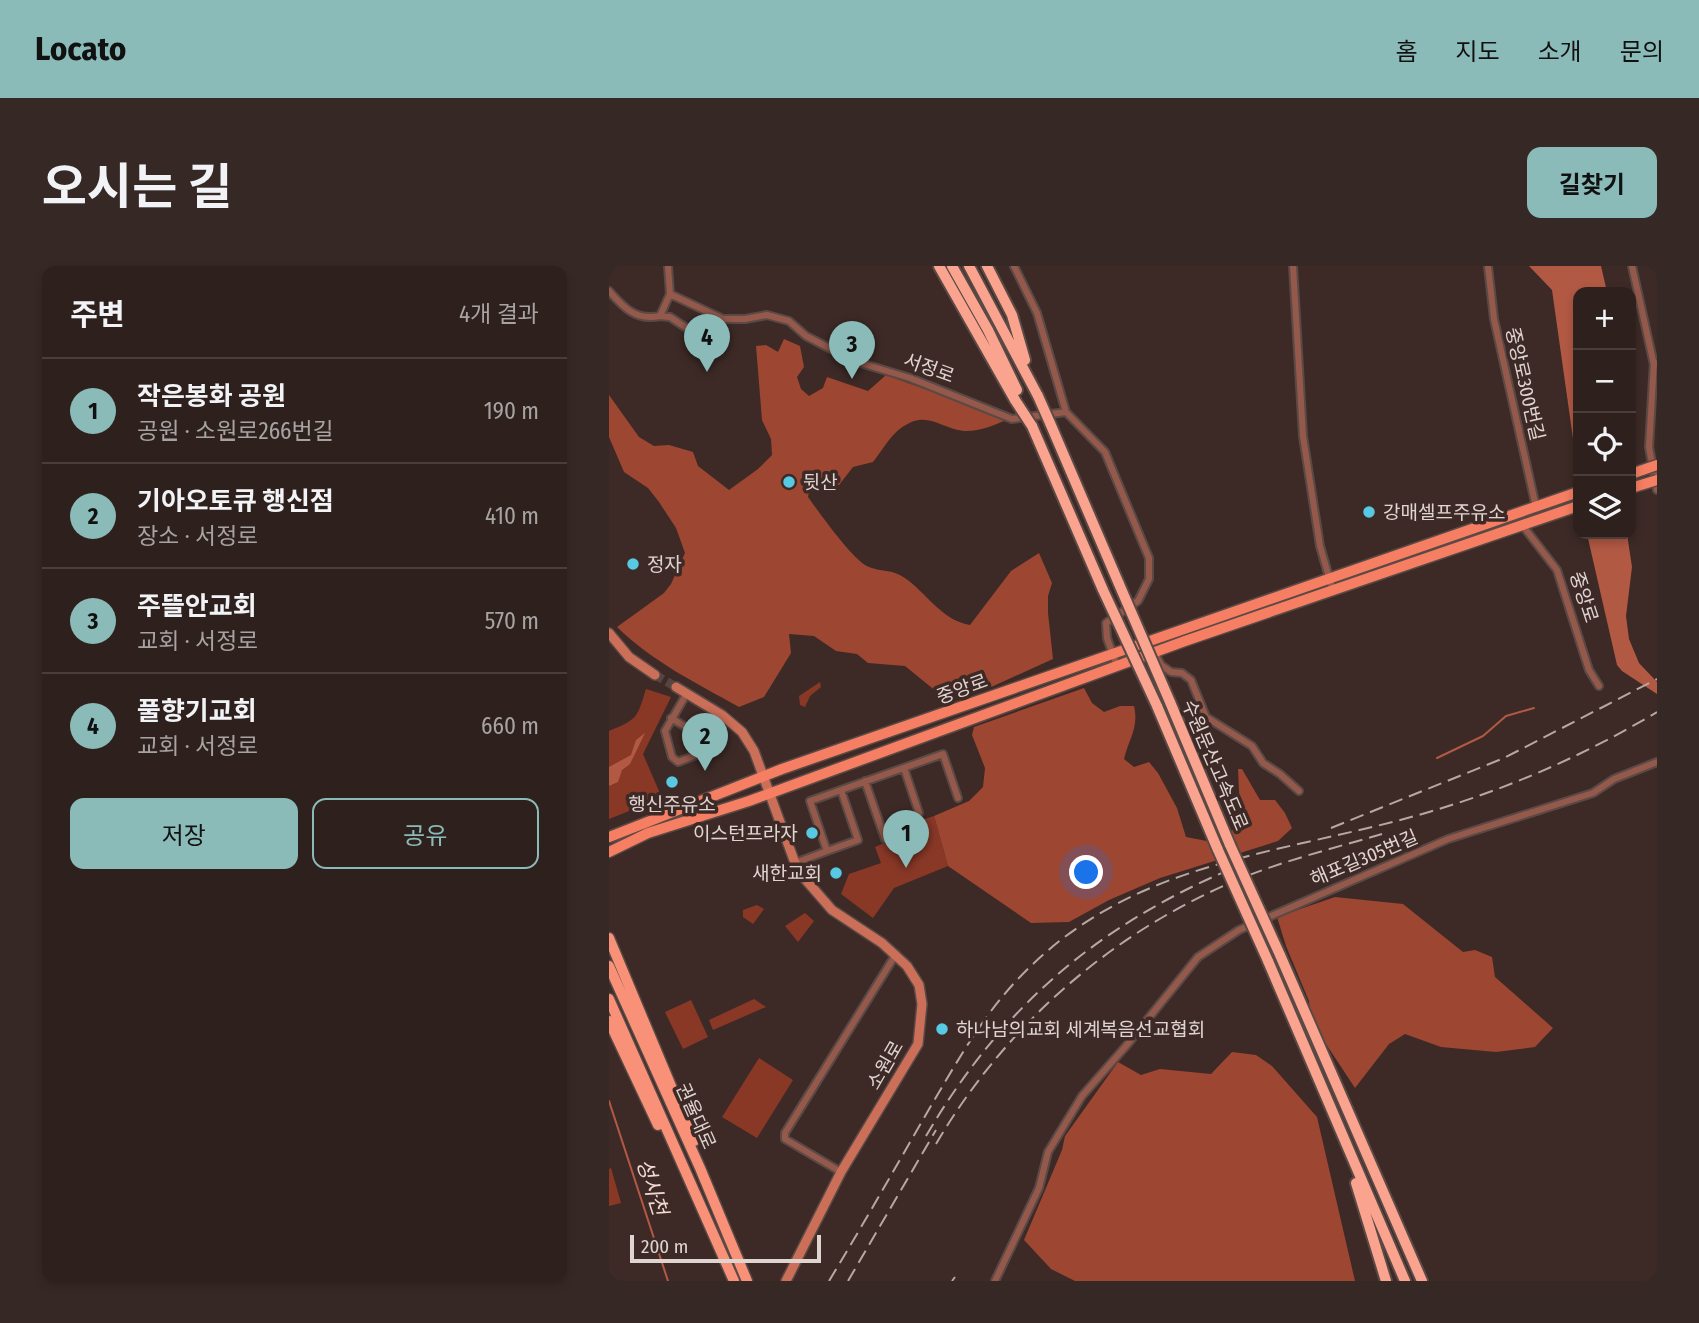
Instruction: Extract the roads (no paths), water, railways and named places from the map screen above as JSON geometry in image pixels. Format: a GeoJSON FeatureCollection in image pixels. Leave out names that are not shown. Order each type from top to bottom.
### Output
{"type":"FeatureCollection","features":[{"type":"Feature","properties":{"kind":"highway"},"geometry":{"type":"LineString","coordinates":[[939,266],[1018,399]]}},
{"type":"Feature","properties":{"kind":"highway","name":"수원문산고속도로"},"geometry":{"type":"LineString","coordinates":[[952,266],[988,330],[1157,706],[1405,1281]]}},
{"type":"Feature","properties":{"kind":"highway","name":"수원문산고속도로"},"geometry":{"type":"LineString","coordinates":[[969,266],[1038,396],[1230,845],[1422,1281]]}},
{"type":"Feature","properties":{"kind":"highway"},"geometry":{"type":"LineString","coordinates":[[987,266],[1013,315],[1031,383]]}},
{"type":"Feature","properties":{"kind":"highway"},"geometry":{"type":"LineString","coordinates":[[609,938],[687,1120],[713,1201]]}},
{"type":"Feature","properties":{"kind":"highway","name":"권율대로"},"geometry":{"type":"LineString","coordinates":[[609,966],[747,1281]]}},
{"type":"Feature","properties":{"kind":"highway","name":"권율대로"},"geometry":{"type":"LineString","coordinates":[[609,999],[734,1281]]}},
{"type":"Feature","properties":{"kind":"highway"},"geometry":{"type":"LineString","coordinates":[[609,1021],[660,1129],[700,1204]]}},
{"type":"Feature","properties":{"kind":"highway","name":"수원문산고속도로"},"geometry":{"type":"LineString","coordinates":[[1339,1130],[1386,1281]]}},
{"type":"Feature","properties":{"kind":"main road"},"geometry":{"type":"LineString","coordinates":[[1636,472],[1657,465]]}},
{"type":"Feature","properties":{"kind":"main road"},"geometry":{"type":"LineString","coordinates":[[1636,486],[1657,480]]}},
{"type":"Feature","properties":{"kind":"main road","name":"중앙로"},"geometry":{"type":"LineString","coordinates":[[609,837],[763,776],[1573,494]]}},
{"type":"Feature","properties":{"kind":"main road","name":"중앙로"},"geometry":{"type":"LineString","coordinates":[[609,852],[648,833],[749,802],[1154,652],[1573,508]]}},
{"type":"Feature","properties":{"kind":"main road"},"geometry":{"type":"LineString","coordinates":[[609,633],[629,657],[655,675]]}},
{"type":"Feature","properties":{"kind":"main road"},"geometry":{"type":"LineString","coordinates":[[675,687],[722,715],[742,732],[754,751],[763,776]]}},
{"type":"Feature","properties":{"kind":"main road","name":"소원로"},"geometry":{"type":"LineString","coordinates":[[763,776],[795,863],[805,879],[832,910],[896,954],[919,985],[922,1004],[918,1044],[841,1172],[786,1281]]}},
{"type":"Feature","properties":{"kind":"street"},"geometry":{"type":"LineString","coordinates":[[660,316],[670,294],[668,266]]}},
{"type":"Feature","properties":{"kind":"street"},"geometry":{"type":"LineString","coordinates":[[1014,266],[1037,313],[1066,412],[1105,452],[1149,558],[1149,579],[1138,601],[1106,623],[1107,638],[1117,666]]}},
{"type":"Feature","properties":{"kind":"street"},"geometry":{"type":"LineString","coordinates":[[1293,266],[1303,436],[1319,546],[1332,591]]}},
{"type":"Feature","properties":{"kind":"street","name":"중앙로300번길"},"geometry":{"type":"LineString","coordinates":[[1488,266],[1494,319],[1539,506]]}},
{"type":"Feature","properties":{"kind":"street"},"geometry":{"type":"LineString","coordinates":[[1632,266],[1657,381]]}},
{"type":"Feature","properties":{"kind":"street"},"geometry":{"type":"LineString","coordinates":[[609,291],[622,306],[638,317],[670,317],[685,327]]}},
{"type":"Feature","properties":{"kind":"street","name":"서정로"},"geometry":{"type":"LineString","coordinates":[[670,294],[723,319],[767,315],[789,321],[806,336],[854,361],[910,377],[1012,419],[1066,412]]}},
{"type":"Feature","properties":{"kind":"street"},"geometry":{"type":"LineString","coordinates":[[1654,362],[1649,447],[1657,490]]}},
{"type":"Feature","properties":{"kind":"street","name":"중앙로"},"geometry":{"type":"LineString","coordinates":[[1523,526],[1557,570],[1589,670],[1599,686]]}},
{"type":"Feature","properties":{"kind":"street"},"geometry":{"type":"LineString","coordinates":[[1154,652],[1161,664],[1171,672],[1182,673],[1191,680],[1206,718],[1252,746],[1263,763],[1299,791]]}},
{"type":"Feature","properties":{"kind":"street"},"geometry":{"type":"LineString","coordinates":[[671,718],[702,737],[709,750],[685,760],[675,760],[665,731],[671,718],[687,693]]}},
{"type":"Feature","properties":{"kind":"street"},"geometry":{"type":"LineString","coordinates":[[827,851],[810,801],[943,754],[958,798]]}},
{"type":"Feature","properties":{"kind":"street","name":"해포길305번길"},"geometry":{"type":"LineString","coordinates":[[995,1281],[1039,1188],[1048,1152],[1081,1096],[1126,1046],[1198,957],[1239,930],[1448,839],[1593,793],[1614,779],[1657,762]]}},
{"type":"Feature","properties":{"kind":"street"},"geometry":{"type":"LineString","coordinates":[[904,768],[919,813]]}},
{"type":"Feature","properties":{"kind":"street"},"geometry":{"type":"LineString","coordinates":[[865,782],[885,839]]}},
{"type":"Feature","properties":{"kind":"street"},"geometry":{"type":"LineString","coordinates":[[795,863],[858,840],[841,790]]}},
{"type":"Feature","properties":{"kind":"street"},"geometry":{"type":"LineString","coordinates":[[841,1172],[785,1139],[785,1133],[896,954]]}},
{"type":"Feature","properties":{"kind":"waterway"},"geometry":{"type":"LineString","coordinates":[[1437,758],[1483,736],[1506,716],[1534,708]]}},
{"type":"Feature","properties":{"kind":"waterway","name":"성사천"},"geometry":{"type":"LineString","coordinates":[[609,1101],[668,1281]]}},
{"type":"Feature","properties":{"kind":"tunnel"},"geometry":{"type":"LineString","coordinates":[[655,675],[676,687]]}},
{"type":"Feature","properties":{"kind":"railway"},"geometry":{"type":"LineString","coordinates":[[1331,828],[1504,758],[1657,679]]}},
{"type":"Feature","properties":{"kind":"railway"},"geometry":{"type":"LineString","coordinates":[[829,1281],[980,1026],[1018,979],[1062,939],[1109,908],[1159,885],[1263,852],[1373,827],[1459,803],[1546,769],[1657,712]]}},
{"type":"Feature","properties":{"kind":"railway"},"geometry":{"type":"LineString","coordinates":[[936,1144],[993,1062],[1026,1025],[1062,990],[1141,930],[1185,905],[1248,875],[1382,834]]}},
{"type":"Feature","properties":{"kind":"railway"},"geometry":{"type":"LineString","coordinates":[[926,1136],[986,1048],[1056,976],[1137,917],[1231,869]]}},
{"type":"Feature","properties":{"kind":"railway"},"geometry":{"type":"LineString","coordinates":[[848,1281],[936,1130]]}},
{"type":"Feature","properties":{"kind":"railway"},"geometry":{"type":"LineString","coordinates":[[952,1281],[955,1277]]}},
{"type":"Feature","properties":{"kind":"place","name":"풀향기교회"},"geometry":{"type":"Point","coordinates":[707,372]}},
{"type":"Feature","properties":{"kind":"place","name":"주뜰안교회"},"geometry":{"type":"Point","coordinates":[852,379]}},
{"type":"Feature","properties":{"kind":"place","name":"뒷산"},"geometry":{"type":"Point","coordinates":[789,482]}},
{"type":"Feature","properties":{"kind":"place","name":"강매셀프주유소"},"geometry":{"type":"Point","coordinates":[1369,512]}},
{"type":"Feature","properties":{"kind":"place","name":"정자"},"geometry":{"type":"Point","coordinates":[633,564]}},
{"type":"Feature","properties":{"kind":"place","name":"기아오토큐 행신점"},"geometry":{"type":"Point","coordinates":[705,771]}},
{"type":"Feature","properties":{"kind":"place","name":"행신주유소"},"geometry":{"type":"Point","coordinates":[672,782]}},
{"type":"Feature","properties":{"kind":"place","name":"이스턴프라자"},"geometry":{"type":"Point","coordinates":[812,833]}},
{"type":"Feature","properties":{"kind":"place","name":"작은봉화 공원"},"geometry":{"type":"Point","coordinates":[906,868]}},
{"type":"Feature","properties":{"kind":"place","name":"새한교회"},"geometry":{"type":"Point","coordinates":[836,873]}},
{"type":"Feature","properties":{"kind":"place","name":"하나남의교회 세계복음선교협회"},"geometry":{"type":"Point","coordinates":[942,1029]}}]}
